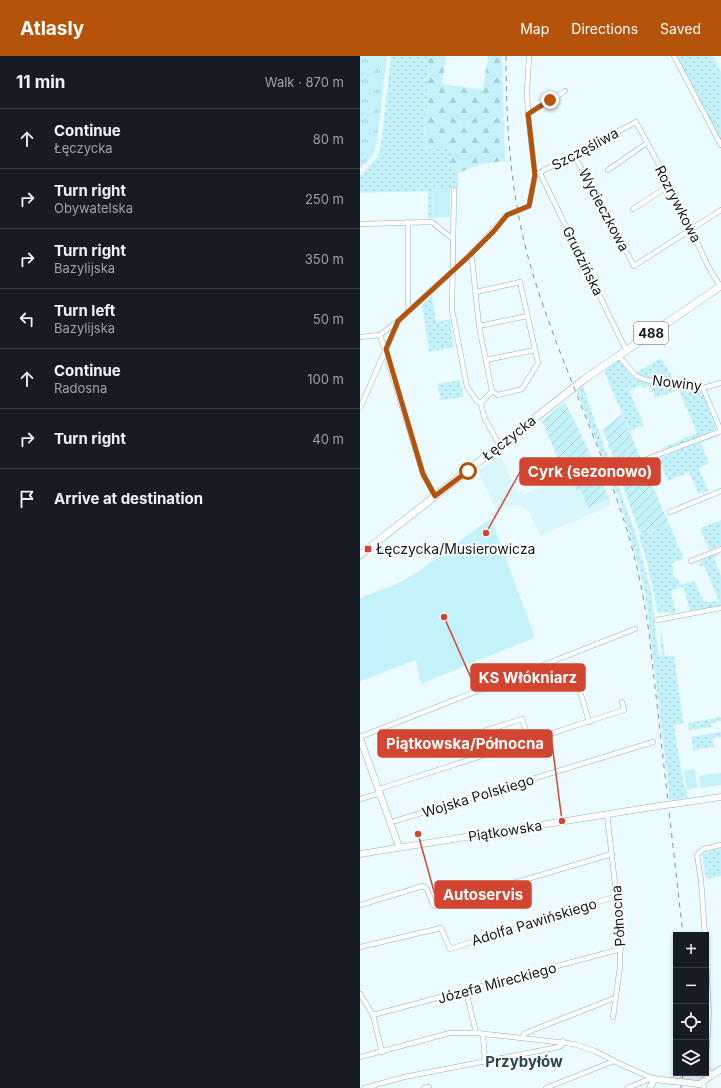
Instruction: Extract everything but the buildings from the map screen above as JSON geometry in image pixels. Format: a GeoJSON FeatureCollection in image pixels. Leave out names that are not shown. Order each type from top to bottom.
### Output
{"type":"FeatureCollection","features":[{"type":"Feature","properties":{"kind":"main road","name":"488"},"geometry":{"type":"LineString","coordinates":[[618,355],[720,286]]}},
{"type":"Feature","properties":{"kind":"main road","name":"Łęczycka"},"geometry":{"type":"LineString","coordinates":[[360,555],[618,355]]}},
{"type":"Feature","properties":{"kind":"main road"},"geometry":{"type":"LineString","coordinates":[[360,737],[399,847]]}},
{"type":"Feature","properties":{"kind":"main road","name":"Piątkowska"},"geometry":{"type":"LineString","coordinates":[[360,854],[721,797]]}},
{"type":"Feature","properties":{"kind":"main road"},"geometry":{"type":"LineString","coordinates":[[650,1088],[653,1078],[702,1085],[711,1075],[721,1069]]}},
{"type":"Feature","properties":{"kind":"street"},"geometry":{"type":"LineString","coordinates":[[360,337],[380,335],[410,311],[452,273],[494,231],[507,215],[529,206],[535,175],[528,114],[527,91],[529,56]]}},
{"type":"Feature","properties":{"kind":"street"},"geometry":{"type":"LineString","coordinates":[[674,56],[721,145]]}},
{"type":"Feature","properties":{"kind":"street"},"geometry":{"type":"LineString","coordinates":[[528,114],[565,91]]}},
{"type":"Feature","properties":{"kind":"street","name":"Szczęśliwa"},"geometry":{"type":"LineString","coordinates":[[535,175],[636,122]]}},
{"type":"Feature","properties":{"kind":"street","name":"Rozrywkowa"},"geometry":{"type":"LineString","coordinates":[[636,122],[692,228],[709,268],[720,286]]}},
{"type":"Feature","properties":{"kind":"street"},"geometry":{"type":"LineString","coordinates":[[608,170],[647,143]]}},
{"type":"Feature","properties":{"kind":"street","name":"Wycieczkowa"},"geometry":{"type":"LineString","coordinates":[[574,155],[634,266],[692,228]]}},
{"type":"Feature","properties":{"kind":"street","name":"Grudzińska"},"geometry":{"type":"LineString","coordinates":[[540,173],[626,350]]}},
{"type":"Feature","properties":{"kind":"street"},"geometry":{"type":"LineString","coordinates":[[633,209],[670,185]]}},
{"type":"Feature","properties":{"kind":"street"},"geometry":{"type":"LineString","coordinates":[[454,190],[452,310],[464,376],[468,387],[477,401],[481,403],[484,417],[500,446]]}},
{"type":"Feature","properties":{"kind":"street"},"geometry":{"type":"LineString","coordinates":[[692,228],[721,210]]}},
{"type":"Feature","properties":{"kind":"street"},"geometry":{"type":"LineString","coordinates":[[360,224],[425,221],[438,226],[453,239]]}},
{"type":"Feature","properties":{"kind":"street"},"geometry":{"type":"LineString","coordinates":[[408,222],[408,304],[410,311]]}},
{"type":"Feature","properties":{"kind":"street"},"geometry":{"type":"LineString","coordinates":[[469,256],[472,260],[479,326],[492,391],[498,395],[522,389],[538,363],[520,282],[476,292]]}},
{"type":"Feature","properties":{"kind":"street"},"geometry":{"type":"LineString","coordinates":[[479,326],[527,316]]}},
{"type":"Feature","properties":{"kind":"street"},"geometry":{"type":"LineString","coordinates":[[360,408],[398,321]]}},
{"type":"Feature","properties":{"kind":"street"},"geometry":{"type":"LineString","coordinates":[[380,335],[386,349],[423,474],[435,496]]}},
{"type":"Feature","properties":{"kind":"street"},"geometry":{"type":"LineString","coordinates":[[486,360],[535,350]]}},
{"type":"Feature","properties":{"kind":"street","name":"Nowiny"},"geometry":{"type":"LineString","coordinates":[[618,355],[635,375],[640,378],[670,386],[703,388],[721,383]]}},
{"type":"Feature","properties":{"kind":"street"},"geometry":{"type":"LineString","coordinates":[[647,459],[721,431],[703,388]]}},
{"type":"Feature","properties":{"kind":"street"},"geometry":{"type":"LineString","coordinates":[[481,403],[492,391]]}},
{"type":"Feature","properties":{"kind":"street"},"geometry":{"type":"LineString","coordinates":[[670,512],[721,491]]}},
{"type":"Feature","properties":{"kind":"street"},"geometry":{"type":"LineString","coordinates":[[691,561],[721,550]]}},
{"type":"Feature","properties":{"kind":"street"},"geometry":{"type":"LineString","coordinates":[[657,620],[721,608]]}},
{"type":"Feature","properties":{"kind":"street"},"geometry":{"type":"LineString","coordinates":[[360,737],[635,629]]}},
{"type":"Feature","properties":{"kind":"street"},"geometry":{"type":"LineString","coordinates":[[577,681],[588,722]]}},
{"type":"Feature","properties":{"kind":"street"},"geometry":{"type":"LineString","coordinates":[[360,799],[485,755],[624,710],[622,702]]}},
{"type":"Feature","properties":{"kind":"street"},"geometry":{"type":"LineString","coordinates":[[436,746],[522,720],[529,741]]}},
{"type":"Feature","properties":{"kind":"street"},"geometry":{"type":"LineString","coordinates":[[478,733],[485,755]]}},
{"type":"Feature","properties":{"kind":"street","name":"Wojska Polskiego"},"geometry":{"type":"LineString","coordinates":[[395,821],[653,742]]}},
{"type":"Feature","properties":{"kind":"street","name":"Północna"},"geometry":{"type":"LineString","coordinates":[[607,814],[617,896],[620,949],[613,1017]]}},
{"type":"Feature","properties":{"kind":"street"},"geometry":{"type":"LineString","coordinates":[[705,932],[701,880],[697,855],[703,849],[721,845]]}},
{"type":"Feature","properties":{"kind":"street"},"geometry":{"type":"LineString","coordinates":[[360,905],[423,886],[427,889],[435,906],[612,854]]}},
{"type":"Feature","properties":{"kind":"street","name":"Adolfa Pawińskiego"},"geometry":{"type":"LineString","coordinates":[[360,947],[441,928],[450,949],[617,896]]}},
{"type":"Feature","properties":{"kind":"street","name":"Józefa Mireckiego"},"geometry":{"type":"LineString","coordinates":[[373,1015],[620,949]]}},
{"type":"Feature","properties":{"kind":"street"},"geometry":{"type":"LineString","coordinates":[[706,968],[709,1013],[707,1040]]}},
{"type":"Feature","properties":{"kind":"street"},"geometry":{"type":"LineString","coordinates":[[466,991],[476,1033]]}},
{"type":"Feature","properties":{"kind":"street"},"geometry":{"type":"LineString","coordinates":[[360,994],[373,1015],[382,1052]]}},
{"type":"Feature","properties":{"kind":"street"},"geometry":{"type":"LineString","coordinates":[[522,1037],[524,1034],[533,1030],[615,998]]}},
{"type":"Feature","properties":{"kind":"street"},"geometry":{"type":"LineString","coordinates":[[360,1057],[450,1033],[476,1033],[563,1042],[589,1049],[653,1078]]}},
{"type":"Feature","properties":{"kind":"street"},"geometry":{"type":"LineString","coordinates":[[483,1034],[485,1062]]}},
{"type":"Feature","properties":{"kind":"street"},"geometry":{"type":"LineString","coordinates":[[364,1088],[404,1077],[554,1048],[561,1046],[563,1042]]}},
{"type":"Feature","properties":{"kind":"street"},"geometry":{"type":"LineString","coordinates":[[546,1088],[614,1061]]}},
{"type":"Feature","properties":{"kind":"street"},"geometry":{"type":"LineString","coordinates":[[709,1071],[711,1075]]}},
{"type":"Feature","properties":{"kind":"street"},"geometry":{"type":"LineString","coordinates":[[627,1088],[653,1078]]}},
{"type":"Feature","properties":{"kind":"shaded area"},"geometry":{"type":"Polygon","coordinates":[[[500,454],[518,493],[521,491],[523,495],[554,482],[546,466],[561,458],[576,490],[580,489],[588,507],[609,498],[611,505],[540,536],[529,511],[520,505],[502,507],[497,512],[478,471],[500,454]]]}},
{"type":"Feature","properties":{"kind":"green space"},"geometry":{"type":"Polygon","coordinates":[[[360,56],[387,56],[377,142],[373,155],[360,169],[360,56]]]}},
{"type":"Feature","properties":{"kind":"green space"},"geometry":{"type":"Polygon","coordinates":[[[391,56],[427,56],[428,95],[423,147],[447,149],[452,155],[451,162],[458,173],[458,188],[433,189],[432,218],[428,218],[428,191],[360,193],[360,177],[378,156],[381,144],[391,56]]]}},
{"type":"Feature","properties":{"kind":"green space"},"geometry":{"type":"Polygon","coordinates":[[[427,56],[446,56],[442,84],[483,90],[488,56],[502,56],[505,161],[481,164],[458,173],[451,162],[452,155],[447,149],[423,147],[428,95],[427,56]]]}},
{"type":"Feature","properties":{"kind":"green space"},"geometry":{"type":"Polygon","coordinates":[[[676,56],[713,56],[721,72],[721,140],[676,56]]]}},
{"type":"Feature","properties":{"kind":"green space"},"geometry":{"type":"Polygon","coordinates":[[[433,188],[450,188],[450,217],[432,218],[433,188]]]}},
{"type":"Feature","properties":{"kind":"green space"},"geometry":{"type":"Polygon","coordinates":[[[432,296],[436,322],[450,319],[454,347],[429,352],[422,304],[432,296]]]}},
{"type":"Feature","properties":{"kind":"green space"},"geometry":{"type":"Polygon","coordinates":[[[661,358],[675,382],[682,384],[641,376],[636,373],[661,358]]]}},
{"type":"Feature","properties":{"kind":"green space"},"geometry":{"type":"Polygon","coordinates":[[[619,360],[632,377],[638,380],[702,392],[716,429],[674,448],[660,449],[697,433],[679,390],[655,398],[650,386],[643,388],[642,385],[629,390],[644,425],[630,431],[604,371],[619,360]]]}},
{"type":"Feature","properties":{"kind":"green space"},"geometry":{"type":"Polygon","coordinates":[[[460,380],[463,394],[462,397],[441,400],[437,384],[460,380]]]}},
{"type":"Feature","properties":{"kind":"green space"},"geometry":{"type":"Polygon","coordinates":[[[583,386],[588,399],[587,403],[589,404],[636,535],[651,591],[658,650],[661,656],[663,656],[661,650],[660,624],[665,656],[674,656],[683,720],[682,724],[674,725],[683,781],[688,797],[670,800],[645,593],[621,505],[577,391],[583,386]]]}},
{"type":"Feature","properties":{"kind":"green space"},"geometry":{"type":"Polygon","coordinates":[[[565,402],[609,498],[588,508],[580,489],[576,490],[561,458],[558,459],[542,421],[565,402]]]}},
{"type":"Feature","properties":{"kind":"green space"},"geometry":{"type":"Polygon","coordinates":[[[622,414],[669,524],[640,534],[603,429],[622,414]]]}},
{"type":"Feature","properties":{"kind":"green space"},"geometry":{"type":"Polygon","coordinates":[[[714,435],[719,439],[714,437],[701,443],[709,464],[699,468],[708,491],[699,494],[689,472],[668,481],[658,459],[714,435]]]}},
{"type":"Feature","properties":{"kind":"green space"},"geometry":{"type":"Polygon","coordinates":[[[491,518],[535,637],[421,684],[416,660],[360,681],[360,598],[397,584],[419,571],[491,518]]]}},
{"type":"Feature","properties":{"kind":"green space"},"geometry":{"type":"Polygon","coordinates":[[[721,520],[721,547],[719,546],[709,550],[700,528],[721,520]]]}},
{"type":"Feature","properties":{"kind":"green space"},"geometry":{"type":"Polygon","coordinates":[[[669,524],[684,559],[672,563],[674,578],[678,578],[680,585],[694,581],[704,602],[719,601],[704,565],[699,567],[699,564],[703,559],[718,553],[719,556],[714,558],[721,576],[721,606],[690,611],[683,586],[671,591],[676,613],[658,613],[648,566],[639,535],[669,524]]]}},
{"type":"Feature","properties":{"kind":"green space"},"geometry":{"type":"Polygon","coordinates":[[[721,717],[721,721],[711,723],[711,727],[689,730],[688,723],[721,717]]]}},
{"type":"Feature","properties":{"kind":"green space"},"geometry":{"type":"Polygon","coordinates":[[[721,732],[721,737],[713,738],[714,747],[693,750],[691,737],[721,732]]]}},
{"type":"Feature","properties":{"kind":"green space"},"geometry":{"type":"Polygon","coordinates":[[[694,769],[698,788],[687,790],[684,771],[694,769]]]}},
{"type":"Feature","properties":{"kind":"green space"},"geometry":{"type":"Polygon","coordinates":[[[721,773],[721,785],[701,788],[699,776],[721,773]]]}},
{"type":"Feature","properties":{"kind":"green space"},"geometry":{"type":"Polygon","coordinates":[[[721,848],[721,876],[706,879],[702,855],[705,852],[721,848]]]}},
{"type":"Feature","properties":{"kind":"railway"},"geometry":{"type":"LineString","coordinates":[[506,56],[507,111],[511,165],[519,218],[525,245],[542,303],[615,495],[634,553],[640,580],[649,633],[683,932]]}},
{"type":"Feature","properties":{"kind":"railway"},"geometry":{"type":"LineString","coordinates":[[681,1088],[683,1076]]}},
{"type":"Feature","properties":{"kind":"place","name":"Cyrk (sezonowo)"},"geometry":{"type":"Point","coordinates":[486,533]}},
{"type":"Feature","properties":{"kind":"place","name":"Łęczycka/Musierowicza"},"geometry":{"type":"Point","coordinates":[368,549]}},
{"type":"Feature","properties":{"kind":"place","name":"KS Włókniarz"},"geometry":{"type":"Point","coordinates":[444,617]}},
{"type":"Feature","properties":{"kind":"place","name":"Piątkowska/Północna"},"geometry":{"type":"Point","coordinates":[562,821]}},
{"type":"Feature","properties":{"kind":"place","name":"Autoservis"},"geometry":{"type":"Point","coordinates":[418,834]}},
{"type":"Feature","properties":{"kind":"district","name":"Przybyłów"},"geometry":{"type":"Point","coordinates":[524,1062]}},
{"type":"Feature","properties":{"kind":"route"},"geometry":{"type":"LineString","coordinates":[[468,471],[435,496],[423,474],[386,349],[398,321],[469,256],[494,231],[507,215],[511,212],[529,206],[535,175],[531,152],[528,114],[550,100]]}}]}
